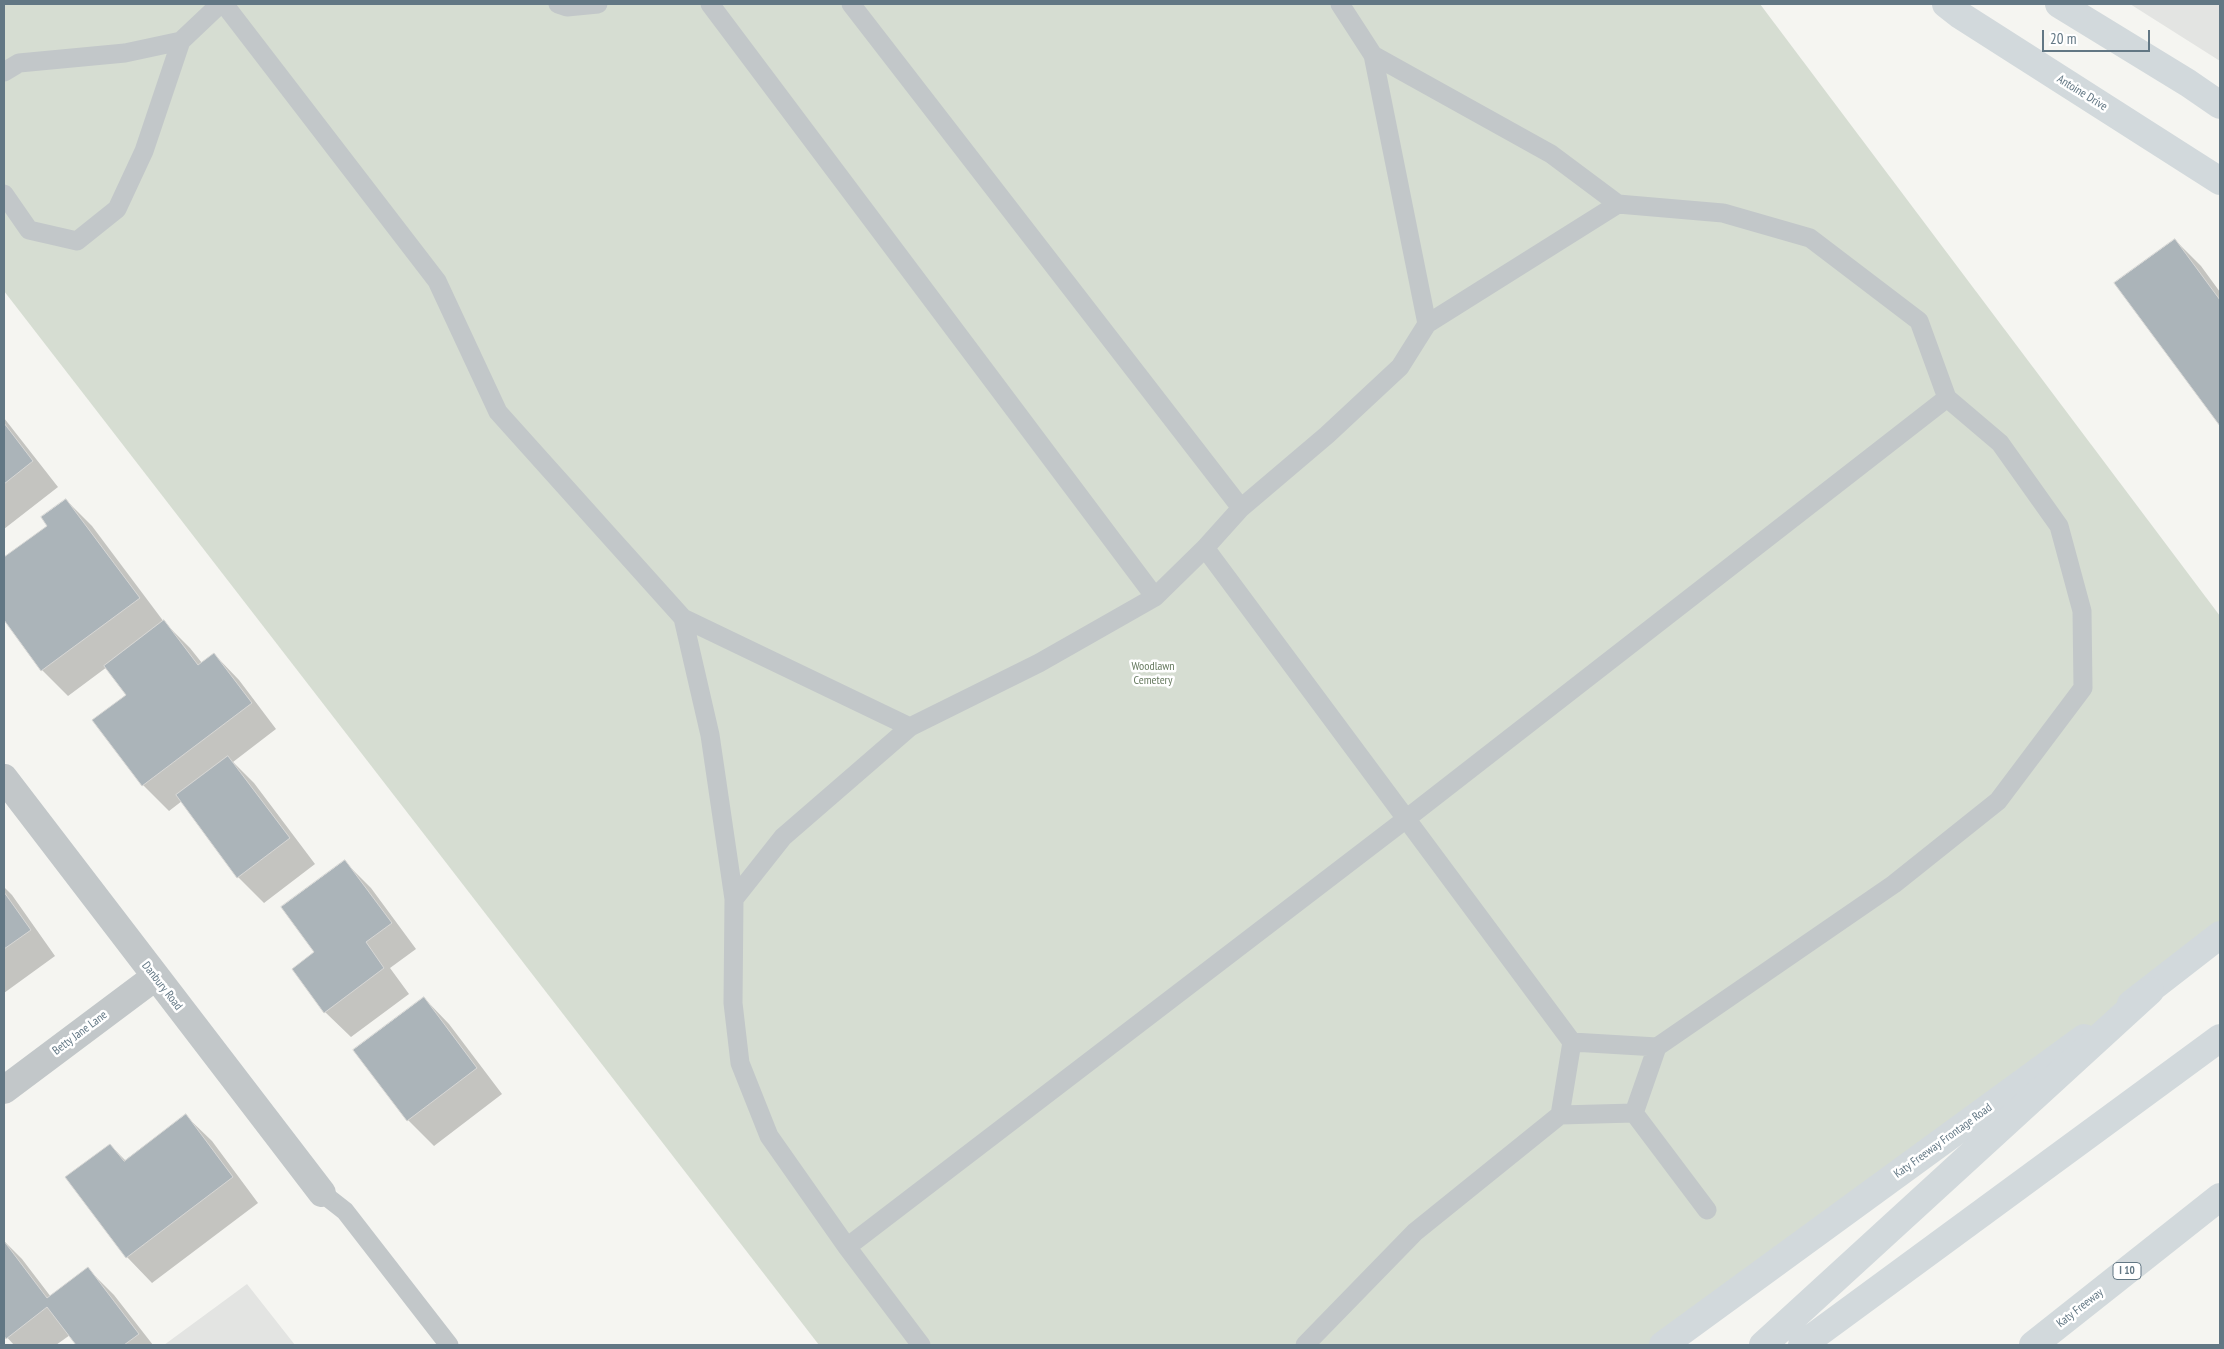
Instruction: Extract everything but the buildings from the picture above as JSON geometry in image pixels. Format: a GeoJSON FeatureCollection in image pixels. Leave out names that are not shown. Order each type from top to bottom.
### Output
{"type":"FeatureCollection","features":[{"type":"Feature","properties":{"kind":"main road","name":"Antoine Drive"},"geometry":{"type":"LineString","coordinates":[[1946,4],[1960,15],[2220,181]]}},
{"type":"Feature","properties":{"kind":"main road"},"geometry":{"type":"LineString","coordinates":[[2059,4],[2188,83],[2220,105]]}},
{"type":"Feature","properties":{"kind":"main road","name":"Katy Freeway Frontage Road"},"geometry":{"type":"LineString","coordinates":[[1664,1345],[2150,990],[2220,935]]}},
{"type":"Feature","properties":{"kind":"main road"},"geometry":{"type":"LineString","coordinates":[[1762,1345],[2150,990]]}},
{"type":"Feature","properties":{"kind":"main road"},"geometry":{"type":"LineString","coordinates":[[1802,1345],[2220,1038]]}},
{"type":"Feature","properties":{"kind":"main road","name":"Katy Freeway"},"geometry":{"type":"LineString","coordinates":[[2033,1345],[2220,1197]]}},
{"type":"Feature","properties":{"kind":"street","name":"Danbury Road"},"geometry":{"type":"LineString","coordinates":[[4,778],[322,1192]]}},
{"type":"Feature","properties":{"kind":"street","name":"Betty Jane Lane"},"geometry":{"type":"LineString","coordinates":[[4,1090],[155,977]]}},
{"type":"Feature","properties":{"kind":"lane"},"geometry":{"type":"LineString","coordinates":[[4,194],[29,230],[77,241],[117,209],[144,151],[181,41],[220,4]]}},
{"type":"Feature","properties":{"kind":"lane"},"geometry":{"type":"LineString","coordinates":[[224,4],[437,281],[498,412],[684,618],[910,727]]}},
{"type":"Feature","properties":{"kind":"lane"},"geometry":{"type":"LineString","coordinates":[[558,4],[567,7],[598,4]]}},
{"type":"Feature","properties":{"kind":"lane"},"geometry":{"type":"LineString","coordinates":[[710,4],[1155,597]]}},
{"type":"Feature","properties":{"kind":"lane"},"geometry":{"type":"LineString","coordinates":[[850,4],[1242,508]]}},
{"type":"Feature","properties":{"kind":"lane"},"geometry":{"type":"LineString","coordinates":[[1340,4],[1372,54],[1426,324]]}},
{"type":"Feature","properties":{"kind":"lane"},"geometry":{"type":"LineString","coordinates":[[4,72],[19,63],[125,53],[181,41]]}},
{"type":"Feature","properties":{"kind":"lane"},"geometry":{"type":"LineString","coordinates":[[1372,54],[1551,154],[1618,204],[1723,213],[1810,238],[1919,321],[1947,398],[2000,443],[2059,526],[2082,611],[2083,688],[1998,801],[1894,884],[1657,1047],[1634,1113]]}},
{"type":"Feature","properties":{"kind":"lane"},"geometry":{"type":"LineString","coordinates":[[734,899],[783,837],[910,727],[1039,663],[1155,597],[1206,548],[1242,508],[1327,435],[1400,367],[1426,324],[1618,204]]}},
{"type":"Feature","properties":{"kind":"lane"},"geometry":{"type":"LineString","coordinates":[[847,1247],[1406,819],[1947,398]]}},
{"type":"Feature","properties":{"kind":"lane"},"geometry":{"type":"LineString","coordinates":[[1206,548],[1572,1042],[1560,1115]]}},
{"type":"Feature","properties":{"kind":"lane"},"geometry":{"type":"LineString","coordinates":[[684,618],[710,735],[734,899],[733,1003],[740,1063],[769,1136],[847,1247],[921,1345]]}},
{"type":"Feature","properties":{"kind":"lane"},"geometry":{"type":"LineString","coordinates":[[1572,1042],[1657,1047]]}},
{"type":"Feature","properties":{"kind":"lane"},"geometry":{"type":"LineString","coordinates":[[1305,1345],[1415,1232],[1560,1115],[1634,1113]]}},
{"type":"Feature","properties":{"kind":"lane"},"geometry":{"type":"LineString","coordinates":[[1634,1113],[1707,1210]]}},
{"type":"Feature","properties":{"kind":"lane"},"geometry":{"type":"LineString","coordinates":[[322,1192],[345,1211],[449,1345]]}},
{"type":"Feature","properties":{"kind":"shaded area"},"geometry":{"type":"Polygon","coordinates":[[[2130,4],[2220,4],[2220,61],[2130,4]]]}},
{"type":"Feature","properties":{"kind":"shaded area"},"geometry":{"type":"Polygon","coordinates":[[[247,1284],[295,1345],[164,1345],[247,1284]]]}},
{"type":"Feature","properties":{"kind":"green space","name":"Woodlawn Cemetery"},"geometry":{"type":"Polygon","coordinates":[[[4,4],[1760,4],[2220,616],[2220,933],[1663,1345],[819,1345],[4,291],[4,4]]]}}]}
